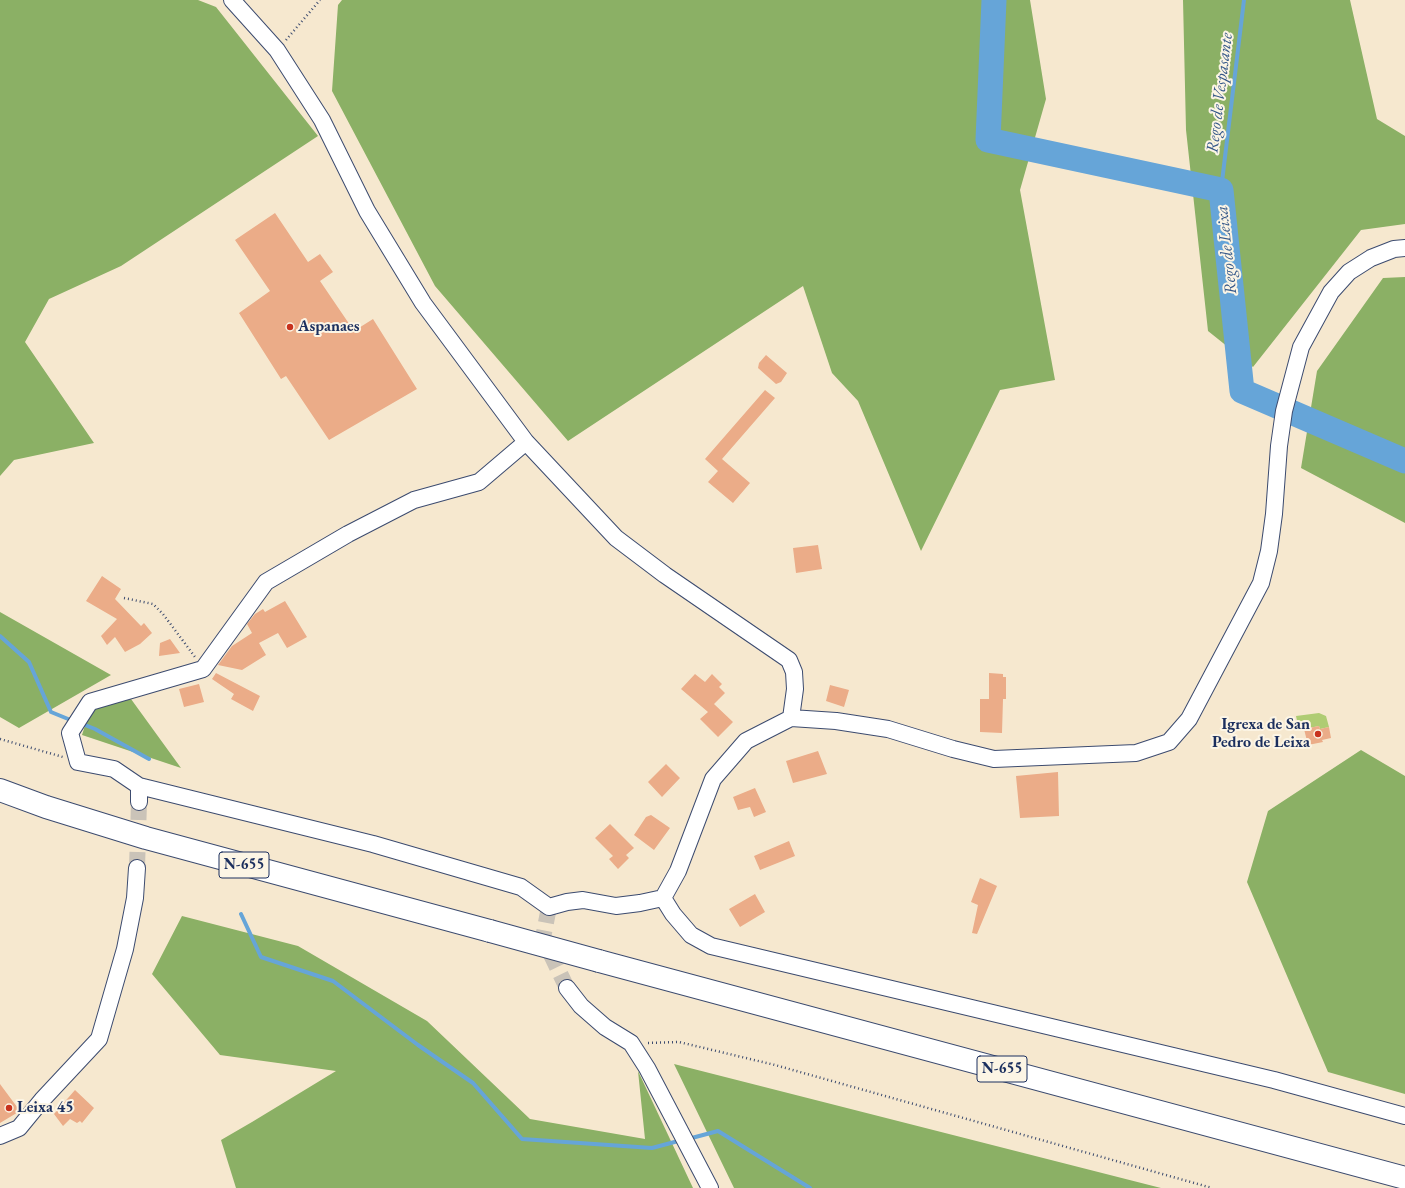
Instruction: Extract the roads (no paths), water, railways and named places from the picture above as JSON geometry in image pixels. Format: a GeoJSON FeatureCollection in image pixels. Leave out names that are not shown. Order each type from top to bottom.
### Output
{"type":"FeatureCollection","features":[{"type":"Feature","properties":{"kind":"highway","name":"N-655"},"geometry":{"type":"LineString","coordinates":[[0,790],[46,808],[146,838],[1405,1178]]}},
{"type":"Feature","properties":{"kind":"street"},"geometry":{"type":"LineString","coordinates":[[232,0],[277,50],[322,120],[367,211],[423,303],[526,442],[616,538],[665,575],[789,660],[794,672],[795,689],[790,718]]}},
{"type":"Feature","properties":{"kind":"street"},"geometry":{"type":"LineString","coordinates":[[526,442],[479,482],[414,500],[348,534],[266,582],[203,669],[90,702],[70,733],[78,762],[114,770],[139,786],[373,844],[521,887],[549,907],[567,902],[583,900],[616,906],[663,898],[678,871],[713,779],[746,741],[790,718],[836,721],[888,728],[953,749],[994,759],[1136,753],[1169,742],[1190,719],[1261,583],[1269,551],[1274,514],[1279,446],[1284,411],[1301,347],[1331,292],[1349,272],[1371,258],[1394,249],[1405,248]]}},
{"type":"Feature","properties":{"kind":"street"},"geometry":{"type":"LineString","coordinates":[[139,786],[139,802]]}},
{"type":"Feature","properties":{"kind":"street"},"geometry":{"type":"LineString","coordinates":[[0,1136],[19,1128],[42,1100],[99,1039],[125,949],[135,898],[137,868]]}},
{"type":"Feature","properties":{"kind":"street"},"geometry":{"type":"LineString","coordinates":[[663,898],[673,914],[691,935],[711,946],[1274,1080],[1405,1116]]}},
{"type":"Feature","properties":{"kind":"street"},"geometry":{"type":"LineString","coordinates":[[567,988],[581,1006],[596,1019],[631,1043],[647,1068],[710,1188]]}},
{"type":"Feature","properties":{"kind":"waterway","name":"Rego de Vespasante"},"geometry":{"type":"LineString","coordinates":[[994,0],[988,140],[1221,190],[1242,391],[1405,461]]}},
{"type":"Feature","properties":{"kind":"waterway","name":"Rego de Vespasante"},"geometry":{"type":"LineString","coordinates":[[1221,190],[1244,0]]}},
{"type":"Feature","properties":{"kind":"waterway"},"geometry":{"type":"LineString","coordinates":[[0,636],[29,662],[51,712],[73,721]]}},
{"type":"Feature","properties":{"kind":"waterway"},"geometry":{"type":"LineString","coordinates":[[80,723],[95,729],[149,759]]}},
{"type":"Feature","properties":{"kind":"waterway"},"geometry":{"type":"LineString","coordinates":[[241,914],[261,957],[333,981],[418,1045],[473,1083],[522,1139],[652,1148],[682,1140]]}},
{"type":"Feature","properties":{"kind":"waterway"},"geometry":{"type":"LineString","coordinates":[[688,1139],[718,1131],[810,1188]]}},
{"type":"Feature","properties":{"kind":"tunnel"},"geometry":{"type":"LineString","coordinates":[[137,868],[139,802]]}},
{"type":"Feature","properties":{"kind":"tunnel"},"geometry":{"type":"LineString","coordinates":[[549,907],[543,938],[567,988]]}},
{"type":"Feature","properties":{"kind":"place","name":"Aspanaes"},"geometry":{"type":"Point","coordinates":[290,327]}},
{"type":"Feature","properties":{"kind":"place","name":"Igrexa de San Pedro de Leixa"},"geometry":{"type":"Point","coordinates":[1318,734]}},
{"type":"Feature","properties":{"kind":"place","name":"Leixa 45"},"geometry":{"type":"Point","coordinates":[9,1108]}},
{"type":"Feature","properties":{"kind":"water label","name":"Rego de Leixa"},"geometry":{"type":"Point","coordinates":[1227,250]}}]}
